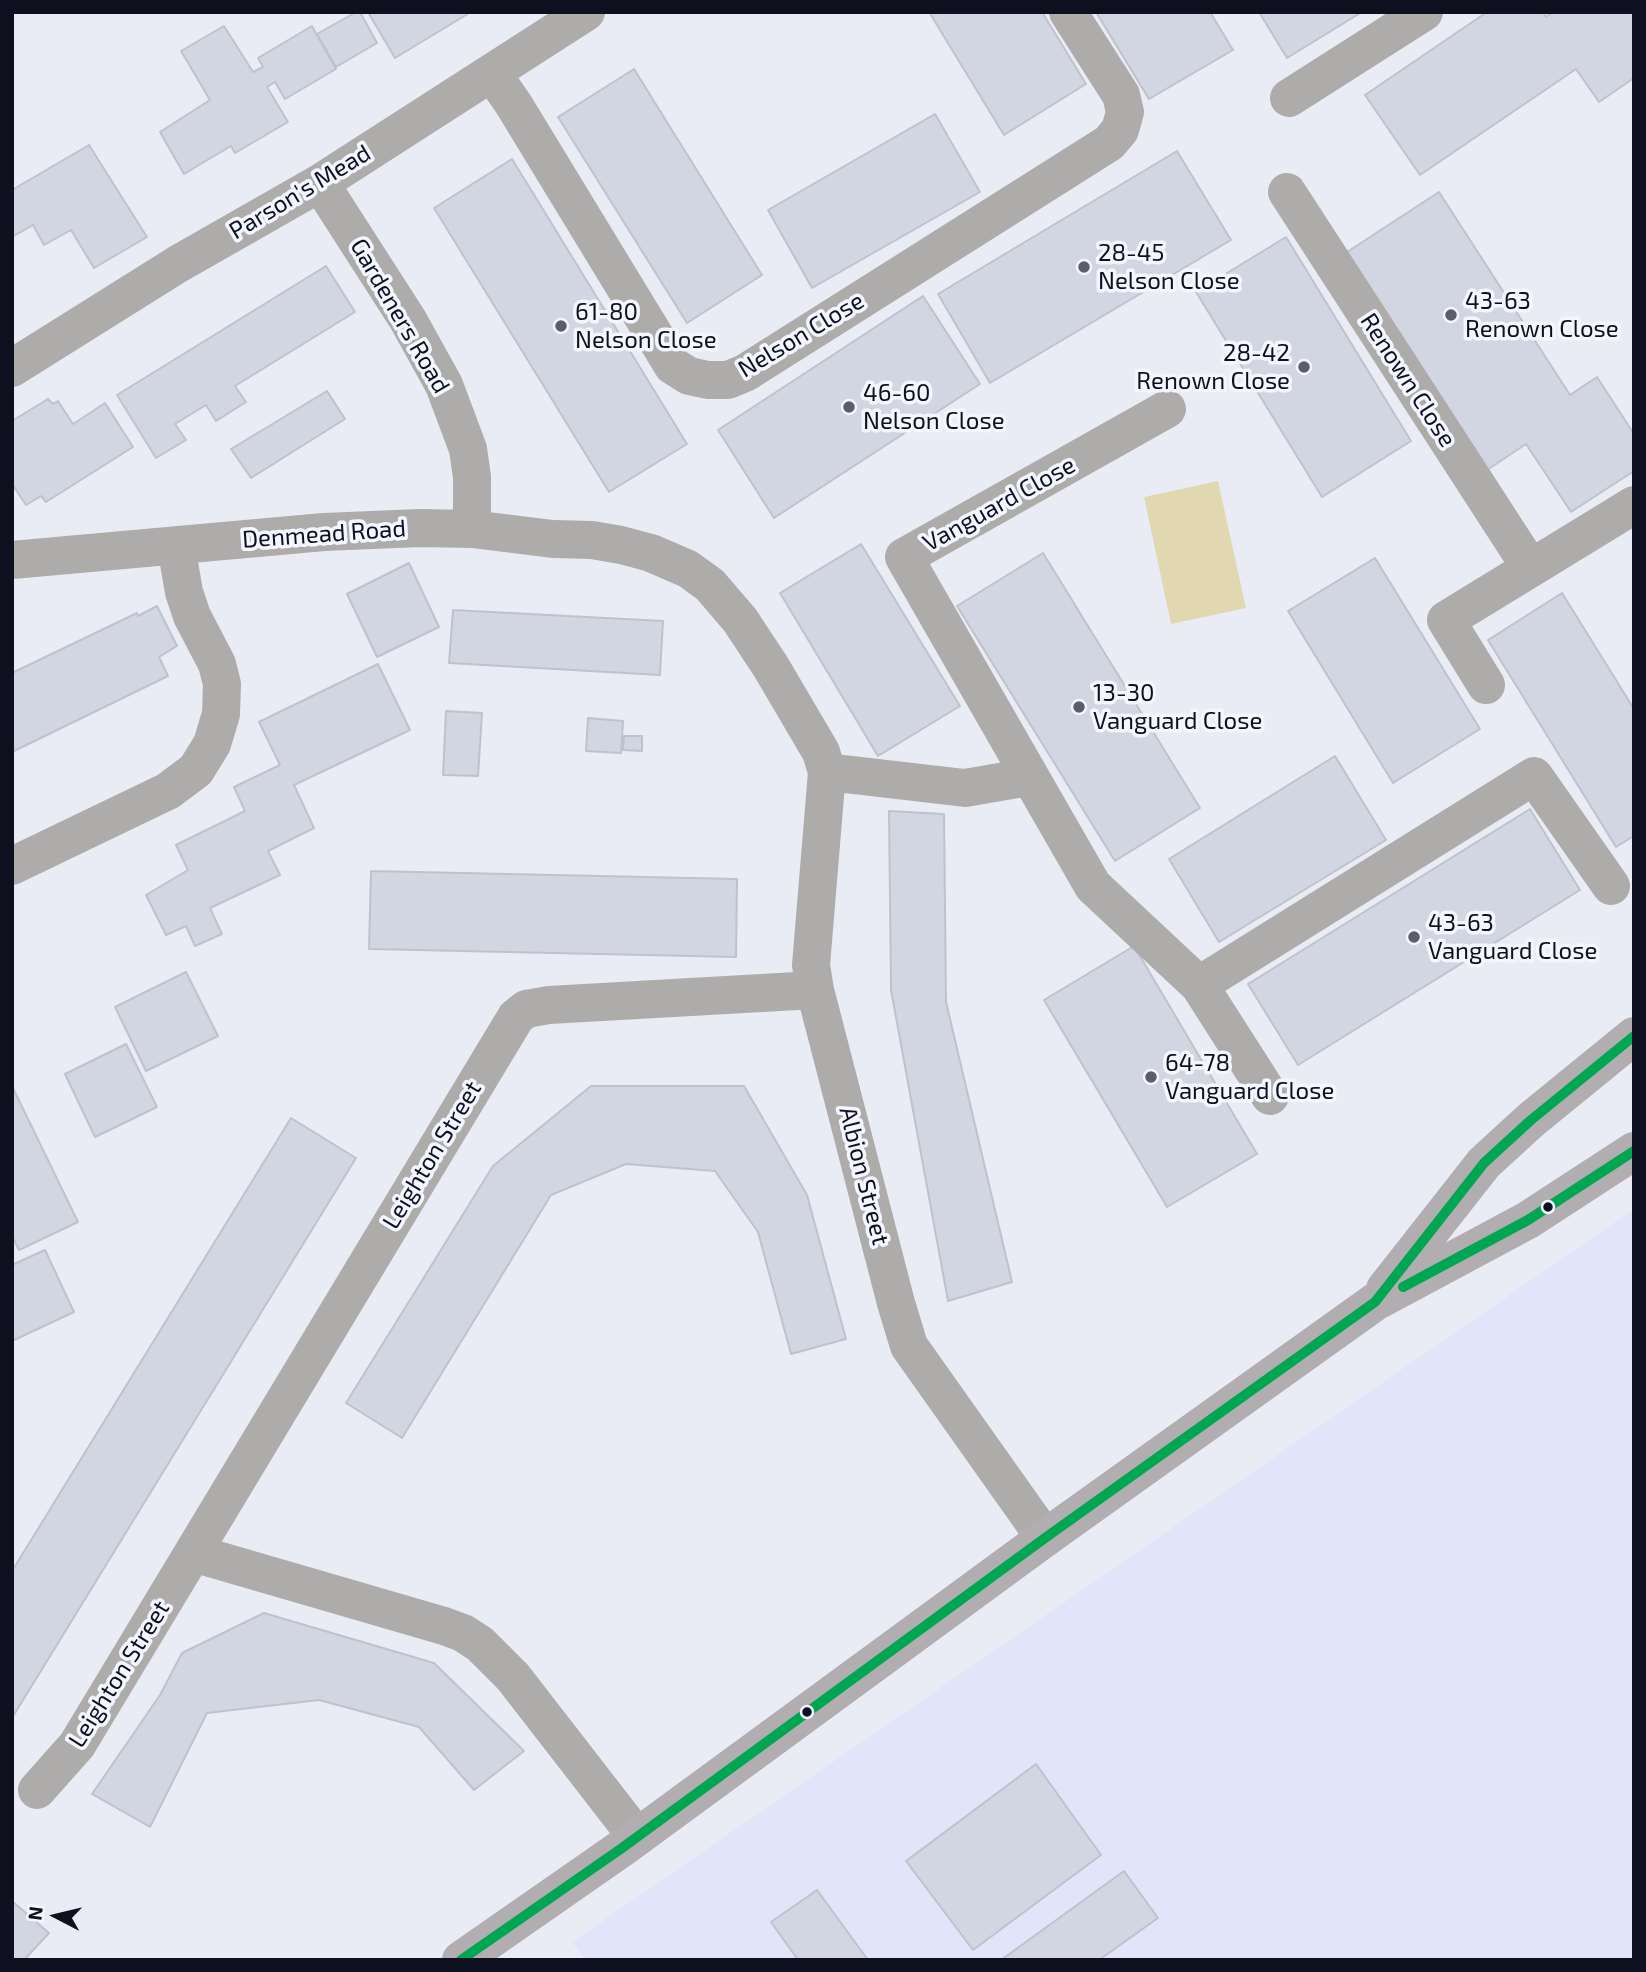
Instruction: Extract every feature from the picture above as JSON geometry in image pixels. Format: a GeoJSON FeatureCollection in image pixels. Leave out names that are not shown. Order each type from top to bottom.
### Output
{"type":"FeatureCollection","features":[{"type":"Feature","properties":{"kind":"main road"},"geometry":{"type":"LineString","coordinates":[[1375,1302],[1484,1163],[1531,1120],[1634,1036]]}},
{"type":"Feature","properties":{"kind":"main road"},"geometry":{"type":"LineString","coordinates":[[461,1960],[637,1837],[1045,1538],[1375,1302],[1528,1220],[1634,1151]]}},
{"type":"Feature","properties":{"kind":"street","name":"Parson's Mead"},"geometry":{"type":"LineString","coordinates":[[12,368],[177,264],[320,183],[586,12]]}},
{"type":"Feature","properties":{"kind":"street","name":"Nelson Close"},"geometry":{"type":"LineString","coordinates":[[492,73],[673,366],[689,376],[728,380],[745,373],[1109,143],[1120,130],[1125,112],[1121,95],[1068,12]]}},
{"type":"Feature","properties":{"kind":"street"},"geometry":{"type":"LineString","coordinates":[[1289,98],[1424,12]]}},
{"type":"Feature","properties":{"kind":"street","name":"Gardeners Road"},"geometry":{"type":"LineString","coordinates":[[320,183],[408,320],[444,385],[468,449],[472,477],[472,529]]}},
{"type":"Feature","properties":{"kind":"street","name":"Renown Close"},"geometry":{"type":"LineString","coordinates":[[1287,192],[1530,567]]}},
{"type":"Feature","properties":{"kind":"street","name":"Vanguard Close"},"geometry":{"type":"LineString","coordinates":[[1167,409],[904,557],[1093,886],[1199,985],[1270,1097]]}},
{"type":"Feature","properties":{"kind":"street"},"geometry":{"type":"LineString","coordinates":[[1486,685],[1446,620],[1634,505]]}},
{"type":"Feature","properties":{"kind":"street"},"geometry":{"type":"LineString","coordinates":[[472,529],[621,545],[652,553],[688,569],[710,585],[740,620],[810,732],[821,752],[827,772],[965,788],[1029,777]]}},
{"type":"Feature","properties":{"kind":"street","name":"Denmead Road"},"geometry":{"type":"LineString","coordinates":[[12,560],[324,532],[472,529]]}},
{"type":"Feature","properties":{"kind":"street"},"geometry":{"type":"LineString","coordinates":[[12,866],[168,791],[196,770],[212,744],[222,714],[222,684],[217,664],[192,616],[184,592],[177,545]]}},
{"type":"Feature","properties":{"kind":"street","name":"Albion Street"},"geometry":{"type":"LineString","coordinates":[[827,772],[811,965],[815,990],[895,1303],[909,1346],[1045,1538]]}},
{"type":"Feature","properties":{"kind":"street"},"geometry":{"type":"LineString","coordinates":[[1199,985],[1534,776],[1611,886]]}},
{"type":"Feature","properties":{"kind":"street","name":"Leighton Street"},"geometry":{"type":"LineString","coordinates":[[37,1790],[77,1745],[516,1017],[526,1009],[549,1005],[815,990]]}},
{"type":"Feature","properties":{"kind":"street"},"geometry":{"type":"LineString","coordinates":[[193,1553],[463,1633],[480,1644],[513,1677],[637,1837]]}},
{"type":"Feature","properties":{"kind":"shaded area"},"geometry":{"type":"Polygon","coordinates":[[[1218,481],[1246,608],[1171,624],[1144,497],[1218,481]]]}},
{"type":"Feature","properties":{"kind":"shaded area"},"geometry":{"type":"Polygon","coordinates":[[[1634,1209],[1634,1960],[585,1960],[572,1942],[1634,1209]]]}},
{"type":"Feature","properties":{"kind":"building"},"geometry":{"type":"Polygon","coordinates":[[[360,12],[377,43],[336,67],[317,34],[360,12]]]}},
{"type":"Feature","properties":{"kind":"building"},"geometry":{"type":"Polygon","coordinates":[[[368,12],[471,12],[395,58],[368,12]]]}},
{"type":"Feature","properties":{"kind":"building"},"geometry":{"type":"Polygon","coordinates":[[[929,12],[1042,12],[1086,84],[1004,135],[929,12]]]}},
{"type":"Feature","properties":{"kind":"building"},"geometry":{"type":"Polygon","coordinates":[[[1096,12],[1210,12],[1233,50],[1149,99],[1096,12]]]}},
{"type":"Feature","properties":{"kind":"building"},"geometry":{"type":"Polygon","coordinates":[[[1259,12],[1362,12],[1287,58],[1259,12]]]}},
{"type":"Feature","properties":{"kind":"building"},"geometry":{"type":"Polygon","coordinates":[[[1487,12],[1543,12],[1546,17],[1553,12],[1634,12],[1634,78],[1599,102],[1576,69],[1420,175],[1365,95],[1487,12]]]}},
{"type":"Feature","properties":{"kind":"building"},"geometry":{"type":"Polygon","coordinates":[[[224,26],[253,72],[263,67],[258,58],[312,26],[336,69],[285,99],[275,82],[267,87],[288,122],[235,153],[231,146],[184,174],[160,132],[210,100],[181,51],[224,26]]]}},
{"type":"Feature","properties":{"kind":"building"},"geometry":{"type":"Polygon","coordinates":[[[634,69],[762,275],[687,323],[558,117],[634,69]]]}},
{"type":"Feature","properties":{"kind":"building"},"geometry":{"type":"Polygon","coordinates":[[[935,114],[980,192],[812,288],[768,210],[935,114]]]}},
{"type":"Feature","properties":{"kind":"building"},"geometry":{"type":"Polygon","coordinates":[[[89,145],[147,237],[94,268],[71,230],[44,245],[33,225],[12,237],[12,190],[89,145]]]}},
{"type":"Feature","properties":{"kind":"building","name":"28-45 Nelson Close"},"geometry":{"type":"Polygon","coordinates":[[[1177,151],[1231,240],[990,383],[938,294],[1177,151]]]}},
{"type":"Feature","properties":{"kind":"building","name":"61-80 Nelson Close"},"geometry":{"type":"Polygon","coordinates":[[[512,159],[687,444],[609,492],[434,208],[512,159]]]}},
{"type":"Feature","properties":{"kind":"building","name":"43-63 Renown Close"},"geometry":{"type":"Polygon","coordinates":[[[1439,192],[1570,395],[1597,377],[1634,434],[1634,471],[1571,512],[1526,444],[1484,472],[1344,254],[1439,192]]]}},
{"type":"Feature","properties":{"kind":"building","name":"28-42 Renown Close"},"geometry":{"type":"Polygon","coordinates":[[[1286,237],[1411,441],[1322,497],[1196,292],[1286,237]]]}},
{"type":"Feature","properties":{"kind":"building"},"geometry":{"type":"Polygon","coordinates":[[[326,266],[355,312],[235,386],[246,402],[216,421],[206,405],[175,424],[186,440],[156,458],[117,395],[326,266]]]}},
{"type":"Feature","properties":{"kind":"building","name":"46-60 Nelson Close"},"geometry":{"type":"Polygon","coordinates":[[[923,296],[980,384],[774,518],[718,430],[923,296]]]}},
{"type":"Feature","properties":{"kind":"building"},"geometry":{"type":"Polygon","coordinates":[[[327,391],[345,419],[251,478],[231,449],[327,391]]]}},
{"type":"Feature","properties":{"kind":"building"},"geometry":{"type":"Polygon","coordinates":[[[48,399],[53,404],[58,401],[73,424],[105,403],[133,447],[46,502],[41,496],[26,505],[12,484],[12,421],[48,399]]]}},
{"type":"Feature","properties":{"kind":"building"},"geometry":{"type":"Polygon","coordinates":[[[861,544],[960,706],[878,756],[780,593],[861,544]]]}},
{"type":"Feature","properties":{"kind":"building","name":"13-30 Vanguard Close"},"geometry":{"type":"Polygon","coordinates":[[[1043,553],[1200,808],[1115,861],[957,606],[1043,553]]]}},
{"type":"Feature","properties":{"kind":"building"},"geometry":{"type":"Polygon","coordinates":[[[1375,558],[1480,729],[1393,783],[1288,611],[1375,558]]]}},
{"type":"Feature","properties":{"kind":"building"},"geometry":{"type":"Polygon","coordinates":[[[409,563],[439,627],[377,657],[347,594],[409,563]]]}},
{"type":"Feature","properties":{"kind":"building"},"geometry":{"type":"Polygon","coordinates":[[[1562,593],[1634,709],[1634,836],[1616,847],[1488,640],[1562,593]]]}},
{"type":"Feature","properties":{"kind":"building"},"geometry":{"type":"Polygon","coordinates":[[[157,606],[177,646],[159,657],[168,676],[12,752],[12,673],[157,606]]]}},
{"type":"Feature","properties":{"kind":"building"},"geometry":{"type":"Polygon","coordinates":[[[453,610],[663,621],[660,675],[449,663],[453,610]]]}},
{"type":"Feature","properties":{"kind":"building"},"geometry":{"type":"Polygon","coordinates":[[[378,664],[410,730],[294,785],[314,828],[268,851],[280,875],[210,908],[222,934],[195,946],[186,926],[166,935],[146,895],[188,870],[176,845],[245,811],[234,787],[280,765],[259,722],[378,664]]]}},
{"type":"Feature","properties":{"kind":"building"},"geometry":{"type":"Polygon","coordinates":[[[446,711],[482,713],[478,776],[443,775],[446,711]]]}},
{"type":"Feature","properties":{"kind":"building"},"geometry":{"type":"Polygon","coordinates":[[[588,718],[623,721],[621,753],[586,751],[588,718]]]}},
{"type":"Feature","properties":{"kind":"building"},"geometry":{"type":"Polygon","coordinates":[[[624,736],[642,736],[642,751],[623,750],[624,736]]]}},
{"type":"Feature","properties":{"kind":"building"},"geometry":{"type":"Polygon","coordinates":[[[1335,756],[1386,840],[1219,942],[1169,859],[1335,756]]]}},
{"type":"Feature","properties":{"kind":"building","name":"43-63 Vanguard Close"},"geometry":{"type":"Polygon","coordinates":[[[1530,809],[1580,890],[1298,1065],[1248,984],[1530,809]]]}},
{"type":"Feature","properties":{"kind":"building"},"geometry":{"type":"Polygon","coordinates":[[[889,811],[944,814],[946,1002],[1012,1282],[948,1301],[891,990],[889,811]]]}},
{"type":"Feature","properties":{"kind":"building"},"geometry":{"type":"Polygon","coordinates":[[[371,871],[737,879],[736,957],[369,949],[371,871]]]}},
{"type":"Feature","properties":{"kind":"building","name":"64-78 Vanguard Close"},"geometry":{"type":"Polygon","coordinates":[[[1134,946],[1257,1154],[1167,1207],[1044,1000],[1134,946]]]}},
{"type":"Feature","properties":{"kind":"building"},"geometry":{"type":"Polygon","coordinates":[[[186,972],[218,1036],[146,1071],[115,1007],[186,972]]]}},
{"type":"Feature","properties":{"kind":"building"},"geometry":{"type":"Polygon","coordinates":[[[126,1044],[157,1107],[95,1137],[65,1074],[126,1044]]]}},
{"type":"Feature","properties":{"kind":"building"},"geometry":{"type":"Polygon","coordinates":[[[12,1086],[78,1222],[19,1250],[12,1236],[12,1086]]]}},
{"type":"Feature","properties":{"kind":"building"},"geometry":{"type":"Polygon","coordinates":[[[591,1086],[744,1086],[807,1195],[846,1339],[791,1354],[758,1232],[715,1171],[626,1164],[551,1195],[402,1438],[346,1403],[493,1166],[591,1086]]]}},
{"type":"Feature","properties":{"kind":"building"},"geometry":{"type":"Polygon","coordinates":[[[291,1118],[356,1158],[12,1718],[12,1571],[291,1118]]]}},
{"type":"Feature","properties":{"kind":"building"},"geometry":{"type":"Polygon","coordinates":[[[45,1250],[74,1312],[12,1341],[12,1265],[45,1250]]]}},
{"type":"Feature","properties":{"kind":"building"},"geometry":{"type":"Polygon","coordinates":[[[264,1613],[434,1663],[524,1751],[474,1790],[419,1727],[319,1700],[207,1713],[150,1827],[92,1794],[160,1695],[182,1653],[264,1613]]]}},
{"type":"Feature","properties":{"kind":"building"},"geometry":{"type":"Polygon","coordinates":[[[1036,1764],[1101,1855],[973,1950],[906,1861],[1036,1764]]]}},
{"type":"Feature","properties":{"kind":"building"},"geometry":{"type":"Polygon","coordinates":[[[1124,1871],[1158,1918],[1099,1960],[1001,1960],[1124,1871]]]}},
{"type":"Feature","properties":{"kind":"building"},"geometry":{"type":"Polygon","coordinates":[[[817,1890],[868,1960],[798,1960],[771,1922],[817,1890]]]}},
{"type":"Feature","properties":{"kind":"building"},"geometry":{"type":"Polygon","coordinates":[[[12,1901],[49,1933],[24,1960],[12,1960],[12,1901]]]}},
{"type":"Feature","properties":{"kind":"transit line"},"geometry":{"type":"LineString","coordinates":[[461,1960],[622,1848],[1045,1538],[1375,1302],[1484,1163],[1531,1120],[1634,1036]]}},
{"type":"Feature","properties":{"kind":"transit line"},"geometry":{"type":"LineString","coordinates":[[1403,1287],[1528,1220],[1634,1151]]}},
{"type":"Feature","properties":{"kind":"place","name":"28-45 Nelson Close"},"geometry":{"type":"Point","coordinates":[1084,267]}},
{"type":"Feature","properties":{"kind":"place","name":"43-63 Renown Close"},"geometry":{"type":"Point","coordinates":[1451,315]}},
{"type":"Feature","properties":{"kind":"place","name":"61-80 Nelson Close"},"geometry":{"type":"Point","coordinates":[561,326]}},
{"type":"Feature","properties":{"kind":"place","name":"28-42 Renown Close"},"geometry":{"type":"Point","coordinates":[1304,367]}},
{"type":"Feature","properties":{"kind":"place","name":"46-60 Nelson Close"},"geometry":{"type":"Point","coordinates":[849,407]}},
{"type":"Feature","properties":{"kind":"place","name":"13-30 Vanguard Close"},"geometry":{"type":"Point","coordinates":[1079,707]}},
{"type":"Feature","properties":{"kind":"place","name":"43-63 Vanguard Close"},"geometry":{"type":"Point","coordinates":[1414,937]}},
{"type":"Feature","properties":{"kind":"place","name":"64-78 Vanguard Close"},"geometry":{"type":"Point","coordinates":[1151,1077]}}]}
